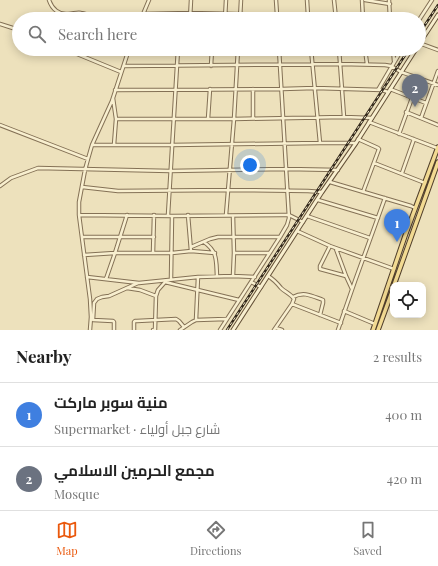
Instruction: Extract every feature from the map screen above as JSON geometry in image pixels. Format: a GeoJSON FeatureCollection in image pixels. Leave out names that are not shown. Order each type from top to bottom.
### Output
{"type":"FeatureCollection","features":[{"type":"Feature","properties":{"kind":"main road"},"geometry":{"type":"LineString","coordinates":[[373,330],[415,208],[438,147]]}},
{"type":"Feature","properties":{"kind":"main road"},"geometry":{"type":"LineString","coordinates":[[395,282],[438,162]]}},
{"type":"Feature","properties":{"kind":"main road"},"geometry":{"type":"LineString","coordinates":[[378,330],[390,296]]}},
{"type":"Feature","properties":{"kind":"street"},"geometry":{"type":"LineString","coordinates":[[49,0],[49,3],[58,12]]}},
{"type":"Feature","properties":{"kind":"street"},"geometry":{"type":"LineString","coordinates":[[144,12],[149,0]]}},
{"type":"Feature","properties":{"kind":"street"},"geometry":{"type":"LineString","coordinates":[[190,12],[191,0]]}},
{"type":"Feature","properties":{"kind":"street"},"geometry":{"type":"LineString","coordinates":[[226,0],[226,12]]}},
{"type":"Feature","properties":{"kind":"street"},"geometry":{"type":"LineString","coordinates":[[241,0],[241,12]]}},
{"type":"Feature","properties":{"kind":"street"},"geometry":{"type":"LineString","coordinates":[[276,0],[277,12]]}},
{"type":"Feature","properties":{"kind":"street"},"geometry":{"type":"LineString","coordinates":[[307,0],[308,12]]}},
{"type":"Feature","properties":{"kind":"street"},"geometry":{"type":"LineString","coordinates":[[334,0],[335,12]]}},
{"type":"Feature","properties":{"kind":"street"},"geometry":{"type":"LineString","coordinates":[[363,12],[363,0],[389,2],[390,12]]}},
{"type":"Feature","properties":{"kind":"street"},"geometry":{"type":"LineString","coordinates":[[424,12],[432,0]]}},
{"type":"Feature","properties":{"kind":"street"},"geometry":{"type":"LineString","coordinates":[[426,33],[438,15]]}},
{"type":"Feature","properties":{"kind":"street"},"geometry":{"type":"LineString","coordinates":[[0,24],[12,28]]}},
{"type":"Feature","properties":{"kind":"street"},"geometry":{"type":"LineString","coordinates":[[426,46],[438,50]]}},
{"type":"Feature","properties":{"kind":"street"},"geometry":{"type":"LineString","coordinates":[[82,56],[122,72]]}},
{"type":"Feature","properties":{"kind":"street"},"geometry":{"type":"LineString","coordinates":[[92,320],[79,215],[79,202],[85,170],[92,145],[116,90],[127,56]]}},
{"type":"Feature","properties":{"kind":"street"},"geometry":{"type":"LineString","coordinates":[[168,215],[178,56]]}},
{"type":"Feature","properties":{"kind":"street"},"geometry":{"type":"LineString","coordinates":[[211,66],[212,56]]}},
{"type":"Feature","properties":{"kind":"street"},"geometry":{"type":"LineString","coordinates":[[226,215],[238,56]]}},
{"type":"Feature","properties":{"kind":"street"},"geometry":{"type":"LineString","coordinates":[[220,330],[289,222],[280,56]]}},
{"type":"Feature","properties":{"kind":"street"},"geometry":{"type":"LineString","coordinates":[[311,56],[320,143]]}},
{"type":"Feature","properties":{"kind":"street"},"geometry":{"type":"LineString","coordinates":[[339,56],[344,117]]}},
{"type":"Feature","properties":{"kind":"street"},"geometry":{"type":"LineString","coordinates":[[366,56],[367,64]]}},
{"type":"Feature","properties":{"kind":"street"},"geometry":{"type":"LineString","coordinates":[[394,56],[394,62]]}},
{"type":"Feature","properties":{"kind":"street"},"geometry":{"type":"LineString","coordinates":[[378,90],[398,56]]}},
{"type":"Feature","properties":{"kind":"street"},"geometry":{"type":"LineString","coordinates":[[233,330],[411,56]]}},
{"type":"Feature","properties":{"kind":"street"},"geometry":{"type":"LineString","coordinates":[[124,66],[367,64],[391,66],[401,72],[438,85]]}},
{"type":"Feature","properties":{"kind":"street"},"geometry":{"type":"LineString","coordinates":[[421,118],[438,71]]}},
{"type":"Feature","properties":{"kind":"street"},"geometry":{"type":"LineString","coordinates":[[116,90],[315,88],[382,90],[426,103]]}},
{"type":"Feature","properties":{"kind":"street"},"geometry":{"type":"LineString","coordinates":[[208,119],[210,89]]}},
{"type":"Feature","properties":{"kind":"street"},"geometry":{"type":"LineString","coordinates":[[253,89],[253,118]]}},
{"type":"Feature","properties":{"kind":"street"},"geometry":{"type":"LineString","coordinates":[[113,97],[116,119],[114,145]]}},
{"type":"Feature","properties":{"kind":"street"},"geometry":{"type":"LineString","coordinates":[[399,134],[412,98]]}},
{"type":"Feature","properties":{"kind":"street"},"geometry":{"type":"LineString","coordinates":[[406,112],[438,124]]}},
{"type":"Feature","properties":{"kind":"street"},"geometry":{"type":"LineString","coordinates":[[116,119],[318,117],[372,118]]}},
{"type":"Feature","properties":{"kind":"street"},"geometry":{"type":"LineString","coordinates":[[369,122],[438,147]]}},
{"type":"Feature","properties":{"kind":"street"},"geometry":{"type":"LineString","coordinates":[[0,125],[88,159]]}},
{"type":"Feature","properties":{"kind":"street"},"geometry":{"type":"LineString","coordinates":[[358,139],[379,149],[363,192]]}},
{"type":"Feature","properties":{"kind":"street"},"geometry":{"type":"LineString","coordinates":[[402,173],[414,139]]}},
{"type":"Feature","properties":{"kind":"street"},"geometry":{"type":"LineString","coordinates":[[92,145],[172,146],[356,143]]}},
{"type":"Feature","properties":{"kind":"street"},"geometry":{"type":"LineString","coordinates":[[374,163],[425,183]]}},
{"type":"Feature","properties":{"kind":"street"},"geometry":{"type":"LineString","coordinates":[[0,186],[11,178],[38,168],[170,171],[287,169],[338,170]]}},
{"type":"Feature","properties":{"kind":"street"},"geometry":{"type":"LineString","coordinates":[[330,182],[415,208]]}},
{"type":"Feature","properties":{"kind":"street"},"geometry":{"type":"LineString","coordinates":[[82,187],[113,191],[288,190],[322,192]]}},
{"type":"Feature","properties":{"kind":"street"},"geometry":{"type":"LineString","coordinates":[[338,330],[370,238],[386,198]]}},
{"type":"Feature","properties":{"kind":"street"},"geometry":{"type":"LineString","coordinates":[[318,200],[378,218]]}},
{"type":"Feature","properties":{"kind":"street"},"geometry":{"type":"LineString","coordinates":[[79,215],[289,215],[303,222]]}},
{"type":"Feature","properties":{"kind":"street"},"geometry":{"type":"LineString","coordinates":[[106,279],[127,215]]}},
{"type":"Feature","properties":{"kind":"street"},"geometry":{"type":"LineString","coordinates":[[153,252],[154,215]]}},
{"type":"Feature","properties":{"kind":"street"},"geometry":{"type":"LineString","coordinates":[[188,215],[191,251]]}},
{"type":"Feature","properties":{"kind":"street"},"geometry":{"type":"LineString","coordinates":[[171,279],[172,216]]}},
{"type":"Feature","properties":{"kind":"street"},"geometry":{"type":"LineString","coordinates":[[233,216],[233,276]]}},
{"type":"Feature","properties":{"kind":"street"},"geometry":{"type":"LineString","coordinates":[[307,216],[370,238]]}},
{"type":"Feature","properties":{"kind":"street"},"geometry":{"type":"LineString","coordinates":[[297,231],[330,246],[394,269]]}},
{"type":"Feature","properties":{"kind":"street"},"geometry":{"type":"LineString","coordinates":[[82,238],[154,237]]}},
{"type":"Feature","properties":{"kind":"street"},"geometry":{"type":"LineString","coordinates":[[191,247],[218,237],[280,237]]}},
{"type":"Feature","properties":{"kind":"street"},"geometry":{"type":"LineString","coordinates":[[204,242],[211,247],[215,253],[217,276]]}},
{"type":"Feature","properties":{"kind":"street"},"geometry":{"type":"LineString","coordinates":[[330,246],[320,269],[346,276]]}},
{"type":"Feature","properties":{"kind":"street"},"geometry":{"type":"LineString","coordinates":[[336,248],[352,289]]}},
{"type":"Feature","properties":{"kind":"street"},"geometry":{"type":"LineString","coordinates":[[84,255],[153,252],[172,253],[191,251],[215,253]]}},
{"type":"Feature","properties":{"kind":"street"},"geometry":{"type":"LineString","coordinates":[[234,253],[269,253]]}},
{"type":"Feature","properties":{"kind":"street"},"geometry":{"type":"LineString","coordinates":[[87,277],[138,283],[217,276],[255,277]]}},
{"type":"Feature","properties":{"kind":"street"},"geometry":{"type":"LineString","coordinates":[[268,276],[293,297]]}},
{"type":"Feature","properties":{"kind":"street"},"geometry":{"type":"LineString","coordinates":[[196,320],[198,277]]}},
{"type":"Feature","properties":{"kind":"street"},"geometry":{"type":"LineString","coordinates":[[166,281],[239,300]]}},
{"type":"Feature","properties":{"kind":"street"},"geometry":{"type":"LineString","coordinates":[[153,330],[155,330],[156,320],[156,296],[158,290],[166,281]]}},
{"type":"Feature","properties":{"kind":"street"},"geometry":{"type":"LineString","coordinates":[[251,282],[261,287]]}},
{"type":"Feature","properties":{"kind":"street"},"geometry":{"type":"LineString","coordinates":[[90,330],[94,303],[97,299],[109,296],[138,283]]}},
{"type":"Feature","properties":{"kind":"street"},"geometry":{"type":"LineString","coordinates":[[126,288],[140,290],[156,296]]}},
{"type":"Feature","properties":{"kind":"street"},"geometry":{"type":"LineString","coordinates":[[293,297],[299,294],[305,294],[323,300],[320,315]]}},
{"type":"Feature","properties":{"kind":"street"},"geometry":{"type":"LineString","coordinates":[[282,330],[275,329],[292,304],[294,299],[293,297]]}},
{"type":"Feature","properties":{"kind":"street"},"geometry":{"type":"LineString","coordinates":[[292,304],[341,323]]}},
{"type":"Feature","properties":{"kind":"street"},"geometry":{"type":"LineString","coordinates":[[344,312],[375,324]]}},
{"type":"Feature","properties":{"kind":"street"},"geometry":{"type":"LineString","coordinates":[[134,330],[135,321],[176,319],[180,321],[182,329],[196,320],[226,319]]}},
{"type":"Feature","properties":{"kind":"street"},"geometry":{"type":"LineString","coordinates":[[92,320],[113,321],[114,330],[119,330]]}},
{"type":"Feature","properties":{"kind":"railway"},"geometry":{"type":"LineString","coordinates":[[426,23],[438,5]]}},
{"type":"Feature","properties":{"kind":"railway"},"geometry":{"type":"LineString","coordinates":[[227,330],[404,56]]}},
{"type":"Feature","properties":{"kind":"place","name":"مجمع الحرمين الاسلامي"},"geometry":{"type":"Point","coordinates":[415,107]}},
{"type":"Feature","properties":{"kind":"place","name":"منية سوبر ماركت"},"geometry":{"type":"Point","coordinates":[397,242]}}]}
